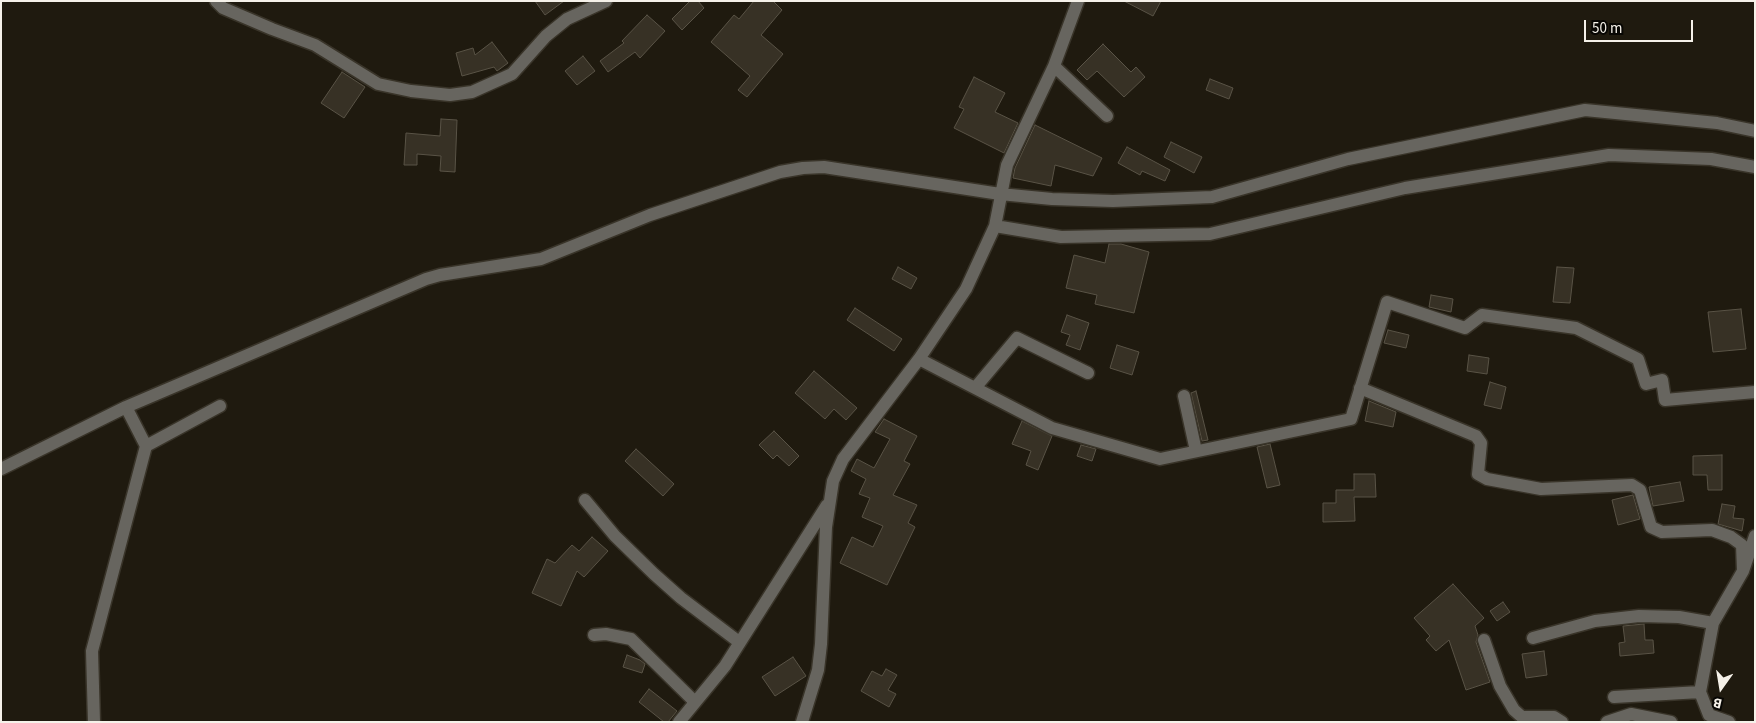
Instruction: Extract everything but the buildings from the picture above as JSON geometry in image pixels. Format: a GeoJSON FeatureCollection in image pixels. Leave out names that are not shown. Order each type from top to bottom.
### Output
{"type":"FeatureCollection","features":[{"type":"Feature","properties":{"kind":"street"},"geometry":{"type":"LineString","coordinates":[[216,1],[223,8],[315,45],[378,84],[411,91],[450,95],[472,92],[512,74],[546,36],[567,18],[606,1]]}},
{"type":"Feature","properties":{"kind":"street"},"geometry":{"type":"LineString","coordinates":[[802,722],[818,670],[829,502],[833,481],[843,459],[919,358],[966,289],[996,222],[999,198],[1007,165],[1054,66],[1078,1]]}},
{"type":"Feature","properties":{"kind":"street"},"geometry":{"type":"LineString","coordinates":[[1054,66],[1107,116]]}},
{"type":"Feature","properties":{"kind":"street"},"geometry":{"type":"LineString","coordinates":[[1,469],[126,407],[426,279],[541,259],[650,215],[780,172],[824,167],[999,198],[1113,201],[1212,196],[1348,159],[1585,110],[1717,123],[1755,130]]}},
{"type":"Feature","properties":{"kind":"street"},"geometry":{"type":"LineString","coordinates":[[996,222],[1061,237],[1210,234],[1405,188],[1609,155],[1711,159],[1755,168]]}},
{"type":"Feature","properties":{"kind":"street"},"geometry":{"type":"LineString","coordinates":[[919,358],[1052,428],[1160,459],[1351,419],[1387,302],[1465,328],[1482,315],[1576,328],[1638,359],[1646,384],[1662,380],[1665,400],[1755,392]]}},
{"type":"Feature","properties":{"kind":"street"},"geometry":{"type":"LineString","coordinates":[[975,388],[1017,338],[1088,374]]}},
{"type":"Feature","properties":{"kind":"street"},"geometry":{"type":"LineString","coordinates":[[1360,388],[1476,436],[1481,443],[1478,474],[1487,479],[1541,489],[1632,486],[1640,490],[1651,527],[1662,532],[1712,530],[1732,537],[1742,545],[1743,571]]}},
{"type":"Feature","properties":{"kind":"street"},"geometry":{"type":"LineString","coordinates":[[1184,396],[1196,452]]}},
{"type":"Feature","properties":{"kind":"street"},"geometry":{"type":"LineString","coordinates":[[146,446],[220,406]]}},
{"type":"Feature","properties":{"kind":"street"},"geometry":{"type":"LineString","coordinates":[[94,722],[92,651],[146,446],[126,407]]}},
{"type":"Feature","properties":{"kind":"street"},"geometry":{"type":"LineString","coordinates":[[586,500],[615,536],[654,574],[739,642]]}},
{"type":"Feature","properties":{"kind":"street"},"geometry":{"type":"LineString","coordinates":[[679,722],[725,666],[829,502]]}},
{"type":"Feature","properties":{"kind":"street"},"geometry":{"type":"LineString","coordinates":[[1730,722],[1705,718],[1700,692],[1713,623],[1743,571],[1755,536]]}},
{"type":"Feature","properties":{"kind":"street"},"geometry":{"type":"LineString","coordinates":[[1743,571],[1755,562]]}},
{"type":"Feature","properties":{"kind":"street"},"geometry":{"type":"LineString","coordinates":[[1533,638],[1595,621],[1639,616],[1679,617],[1713,623]]}},
{"type":"Feature","properties":{"kind":"street"},"geometry":{"type":"LineString","coordinates":[[594,635],[606,634],[631,639],[695,702]]}},
{"type":"Feature","properties":{"kind":"street"},"geometry":{"type":"LineString","coordinates":[[1484,640],[1500,686],[1514,710],[1522,717],[1554,717],[1562,722]]}},
{"type":"Feature","properties":{"kind":"street"},"geometry":{"type":"LineString","coordinates":[[1614,697],[1700,692]]}},
{"type":"Feature","properties":{"kind":"street"},"geometry":{"type":"LineString","coordinates":[[1607,722],[1631,714],[1670,722]]}}]}
